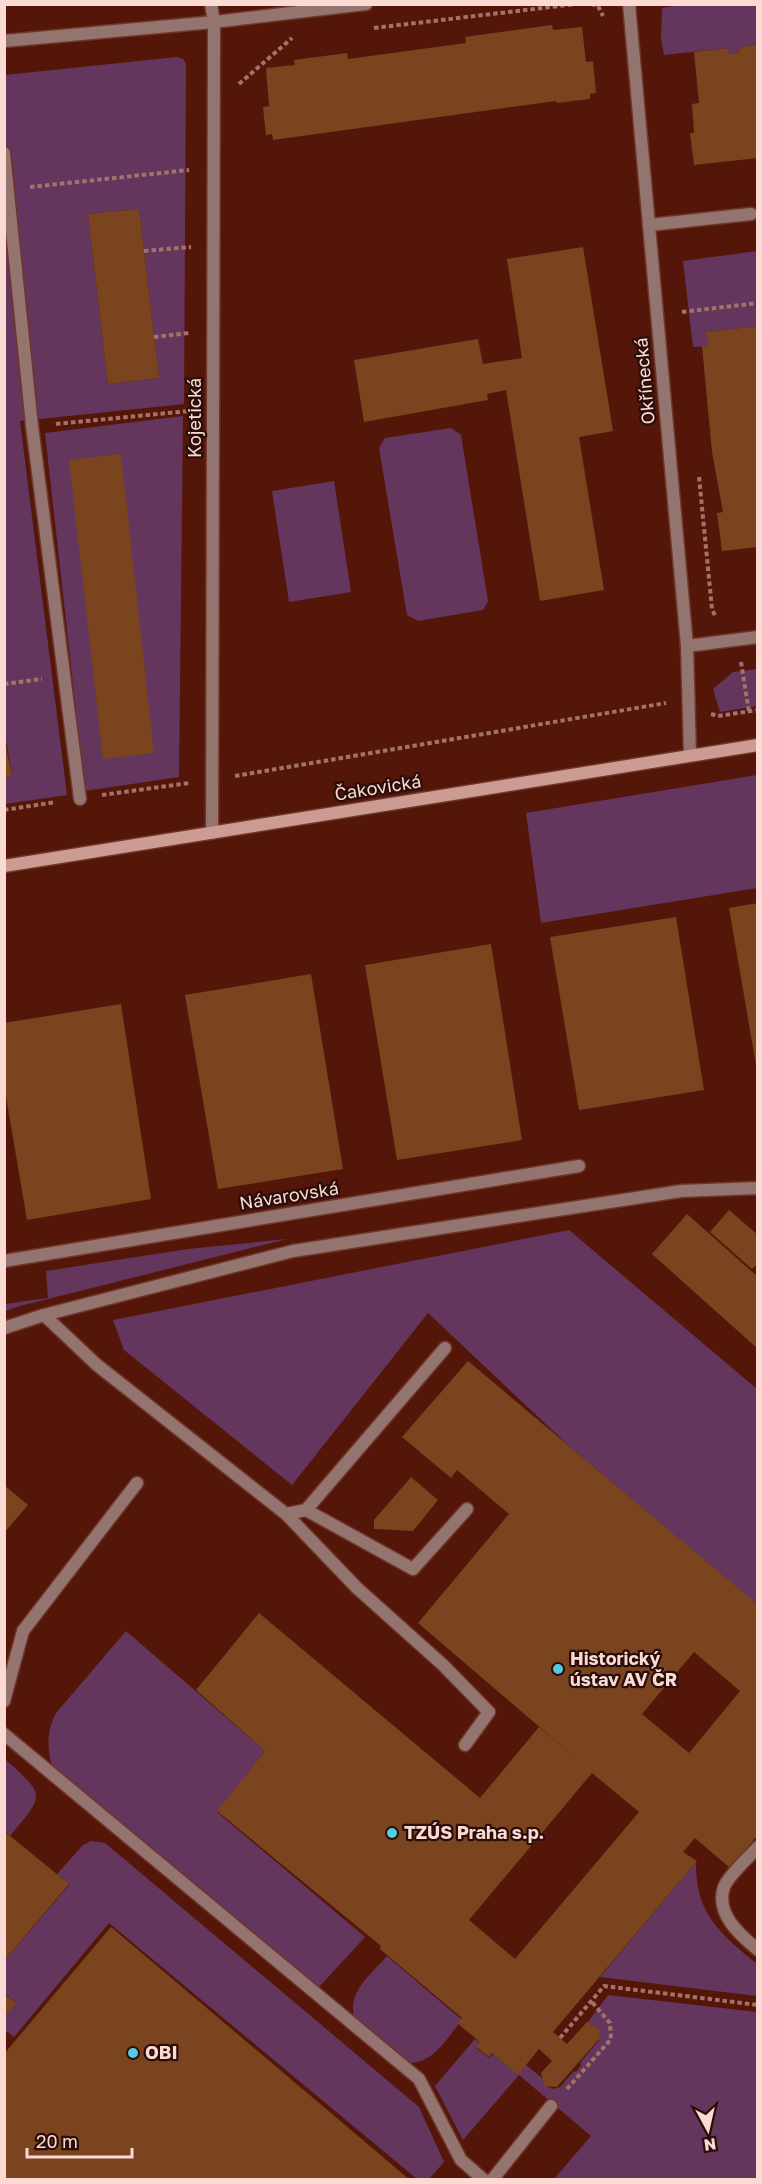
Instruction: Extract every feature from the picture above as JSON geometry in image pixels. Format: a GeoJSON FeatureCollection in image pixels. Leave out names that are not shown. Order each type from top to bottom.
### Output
{"type":"FeatureCollection","features":[{"type":"Feature","properties":{"kind":"main road","name":"Čakovická"},"geometry":{"type":"LineString","coordinates":[[4,866],[758,745]]}},
{"type":"Feature","properties":{"kind":"street","name":"Kojetická"},"geometry":{"type":"LineString","coordinates":[[211,4],[214,22],[212,832]]}},
{"type":"Feature","properties":{"kind":"street"},"geometry":{"type":"LineString","coordinates":[[4,41],[214,22],[366,4]]}},
{"type":"Feature","properties":{"kind":"street","name":"Okřínecká"},"geometry":{"type":"LineString","coordinates":[[629,4],[687,646],[690,755]]}},
{"type":"Feature","properties":{"kind":"street"},"geometry":{"type":"LineString","coordinates":[[4,153],[32,426],[80,799]]}},
{"type":"Feature","properties":{"kind":"street"},"geometry":{"type":"LineString","coordinates":[[649,225],[751,214]]}},
{"type":"Feature","properties":{"kind":"street"},"geometry":{"type":"LineString","coordinates":[[687,646],[758,637]]}},
{"type":"Feature","properties":{"kind":"street","name":"Návarovská"},"geometry":{"type":"LineString","coordinates":[[4,1261],[579,1166]]}},
{"type":"Feature","properties":{"kind":"street"},"geometry":{"type":"LineString","coordinates":[[4,1328],[44,1315],[293,1251],[681,1191],[758,1188]]}},
{"type":"Feature","properties":{"kind":"street"},"geometry":{"type":"LineString","coordinates":[[44,1315],[96,1365],[286,1514],[357,1588],[443,1665],[489,1712],[465,1745]]}},
{"type":"Feature","properties":{"kind":"street"},"geometry":{"type":"LineString","coordinates":[[286,1514],[306,1510],[445,1348]]}},
{"type":"Feature","properties":{"kind":"street"},"geometry":{"type":"LineString","coordinates":[[4,1701],[23,1631],[137,1484]]}},
{"type":"Feature","properties":{"kind":"street"},"geometry":{"type":"LineString","coordinates":[[306,1510],[413,1569],[467,1509]]}},
{"type":"Feature","properties":{"kind":"street"},"geometry":{"type":"LineString","coordinates":[[4,1734],[419,2079],[461,2160],[484,2180]]}},
{"type":"Feature","properties":{"kind":"street"},"geometry":{"type":"LineString","coordinates":[[758,1847],[724,1886],[722,1902],[726,1916],[738,1934],[758,1950]]}},
{"type":"Feature","properties":{"kind":"street"},"geometry":{"type":"LineString","coordinates":[[492,2180],[551,2106]]}},
{"type":"Feature","properties":{"kind":"path"},"geometry":{"type":"LineString","coordinates":[[373,28],[576,4]]}},
{"type":"Feature","properties":{"kind":"path"},"geometry":{"type":"LineString","coordinates":[[213,108],[290,38],[302,37]]}},
{"type":"Feature","properties":{"kind":"path"},"geometry":{"type":"LineString","coordinates":[[8,189],[193,170]]}},
{"type":"Feature","properties":{"kind":"path"},"geometry":{"type":"LineString","coordinates":[[144,251],[193,247]]}},
{"type":"Feature","properties":{"kind":"path"},"geometry":{"type":"LineString","coordinates":[[657,315],[758,303]]}},
{"type":"Feature","properties":{"kind":"path"},"geometry":{"type":"LineString","coordinates":[[154,337],[192,332]]}},
{"type":"Feature","properties":{"kind":"path"},"geometry":{"type":"LineString","coordinates":[[32,426],[191,411]]}},
{"type":"Feature","properties":{"kind":"path"},"geometry":{"type":"LineString","coordinates":[[738,639],[749,712]]}},
{"type":"Feature","properties":{"kind":"path"},"geometry":{"type":"LineString","coordinates":[[4,684],[64,676]]}},
{"type":"Feature","properties":{"kind":"path"},"geometry":{"type":"LineString","coordinates":[[4,810],[213,779],[668,703],[718,716],[758,710]]}},
{"type":"Feature","properties":{"kind":"path"},"geometry":{"type":"LineString","coordinates":[[560,2038],[604,1986],[758,2005]]}},
{"type":"Feature","properties":{"kind":"path"},"geometry":{"type":"LineString","coordinates":[[551,2106],[611,2039],[610,2023],[592,2002]]}},
{"type":"Feature","properties":{"kind":"shaded area"},"geometry":{"type":"Polygon","coordinates":[[[688,4],[757,5],[757,45],[740,47],[740,52],[728,54],[727,48],[664,55],[661,38],[662,8],[688,4]]]}},
{"type":"Feature","properties":{"kind":"shaded area"},"geometry":{"type":"Polygon","coordinates":[[[177,57],[183,59],[186,64],[184,404],[20,421],[67,795],[5,804],[5,777],[12,775],[4,729],[5,75],[177,57]],[[139,209],[88,214],[108,384],[159,378],[139,209]]]}},
{"type":"Feature","properties":{"kind":"shaded area"},"geometry":{"type":"Polygon","coordinates":[[[757,251],[757,326],[707,332],[708,346],[693,347],[683,261],[757,251]]]}},
{"type":"Feature","properties":{"kind":"shaded area"},"geometry":{"type":"Polygon","coordinates":[[[183,416],[179,777],[85,791],[45,433],[183,416]],[[70,460],[103,758],[154,753],[70,460]]]}},
{"type":"Feature","properties":{"kind":"shaded area"},"geometry":{"type":"Polygon","coordinates":[[[451,428],[461,435],[488,601],[483,610],[418,621],[407,615],[379,448],[385,438],[451,428]]]}},
{"type":"Feature","properties":{"kind":"shaded area"},"geometry":{"type":"Polygon","coordinates":[[[334,481],[351,592],[289,602],[272,491],[334,481]]]}},
{"type":"Feature","properties":{"kind":"shaded area"},"geometry":{"type":"Polygon","coordinates":[[[757,669],[757,706],[720,712],[713,689],[733,672],[757,669]]]}},
{"type":"Feature","properties":{"kind":"shaded area"},"geometry":{"type":"Polygon","coordinates":[[[757,775],[757,888],[541,923],[526,813],[757,775]]]}},
{"type":"Feature","properties":{"kind":"shaded area"},"geometry":{"type":"Polygon","coordinates":[[[569,1230],[757,1389],[757,1605],[568,1445],[428,1313],[292,1485],[124,1350],[113,1320],[569,1230]]]}},
{"type":"Feature","properties":{"kind":"shaded area"},"geometry":{"type":"Polygon","coordinates":[[[287,1239],[5,1311],[5,1304],[48,1298],[46,1271],[188,1249],[287,1239]]]}},
{"type":"Feature","properties":{"kind":"shaded area"},"geometry":{"type":"Polygon","coordinates":[[[126,1631],[265,1751],[217,1812],[365,1937],[320,1986],[313,1988],[53,1770],[48,1741],[50,1727],[56,1713],[126,1631]]]}},
{"type":"Feature","properties":{"kind":"shaded area"},"geometry":{"type":"Polygon","coordinates":[[[5,1759],[28,1781],[36,1795],[30,1811],[10,1836],[5,1831],[5,1759]]]}},
{"type":"Feature","properties":{"kind":"shaded area"},"geometry":{"type":"Polygon","coordinates":[[[91,1841],[105,1843],[419,2107],[444,2162],[429,2179],[417,2179],[109,1923],[14,2037],[8,2032],[5,2033],[4,2016],[15,2002],[5,1994],[5,1960],[69,1885],[57,1874],[83,1845],[91,1841]]]}},
{"type":"Feature","properties":{"kind":"shaded area"},"geometry":{"type":"Polygon","coordinates":[[[696,1862],[700,1896],[705,1909],[732,1943],[757,1964],[757,1996],[600,1977],[696,1862]]]}},
{"type":"Feature","properties":{"kind":"shaded area"},"geometry":{"type":"Polygon","coordinates":[[[387,1956],[462,2020],[434,2054],[418,2062],[409,2063],[355,2022],[353,2011],[356,1993],[387,1956]]]}},
{"type":"Feature","properties":{"kind":"shaded area"},"geometry":{"type":"Polygon","coordinates":[[[608,1995],[757,2012],[757,2179],[554,2179],[591,2136],[519,2075],[463,2140],[435,2086],[475,2039],[480,2042],[476,2048],[489,2058],[493,2054],[518,2074],[526,2065],[542,2078],[547,2086],[552,2089],[560,2087],[574,2071],[576,2072],[580,2063],[599,2040],[598,2030],[585,2026],[608,1995]]]}},
{"type":"Feature","properties":{"kind":"building"},"geometry":{"type":"Polygon","coordinates":[[[552,25],[553,30],[582,27],[586,62],[593,61],[596,93],[590,94],[590,99],[557,103],[556,101],[273,140],[272,134],[266,135],[263,107],[269,106],[266,68],[295,65],[294,60],[347,53],[348,59],[466,43],[465,37],[552,25]]]}},
{"type":"Feature","properties":{"kind":"building"},"geometry":{"type":"Polygon","coordinates":[[[758,45],[758,158],[694,165],[690,133],[694,133],[692,104],[699,103],[694,52],[728,48],[728,54],[740,52],[740,47],[758,45]]]}},
{"type":"Feature","properties":{"kind":"building"},"geometry":{"type":"Polygon","coordinates":[[[139,209],[159,378],[108,384],[88,214],[139,209]]]}},
{"type":"Feature","properties":{"kind":"building"},"geometry":{"type":"Polygon","coordinates":[[[583,247],[613,431],[579,437],[604,590],[540,601],[506,390],[487,394],[488,400],[364,422],[354,360],[478,339],[483,364],[522,358],[507,259],[583,247]]]}},
{"type":"Feature","properties":{"kind":"building"},"geometry":{"type":"Polygon","coordinates":[[[758,326],[758,547],[722,551],[717,513],[723,512],[712,452],[702,346],[708,346],[706,332],[758,326]]]}},
{"type":"Feature","properties":{"kind":"building"},"geometry":{"type":"Polygon","coordinates":[[[121,454],[154,753],[103,759],[69,460],[121,454]]]}},
{"type":"Feature","properties":{"kind":"building"},"geometry":{"type":"Polygon","coordinates":[[[4,737],[12,776],[4,777],[4,737]]]}},
{"type":"Feature","properties":{"kind":"building"},"geometry":{"type":"Polygon","coordinates":[[[758,903],[758,1065],[756,1065],[729,908],[758,903]]]}},
{"type":"Feature","properties":{"kind":"building"},"geometry":{"type":"Polygon","coordinates":[[[676,917],[704,1090],[579,1110],[550,937],[676,917]]]}},
{"type":"Feature","properties":{"kind":"building"},"geometry":{"type":"Polygon","coordinates":[[[491,944],[522,1140],[397,1160],[365,965],[491,944]]]}},
{"type":"Feature","properties":{"kind":"building"},"geometry":{"type":"Polygon","coordinates":[[[311,974],[343,1169],[218,1189],[185,995],[311,974]]]}},
{"type":"Feature","properties":{"kind":"building"},"geometry":{"type":"Polygon","coordinates":[[[121,1004],[151,1199],[27,1220],[4,1085],[4,1023],[121,1004]]]}},
{"type":"Feature","properties":{"kind":"building"},"geometry":{"type":"Polygon","coordinates":[[[729,1210],[758,1235],[758,1263],[752,1269],[710,1232],[729,1210]]]}},
{"type":"Feature","properties":{"kind":"building"},"geometry":{"type":"Polygon","coordinates":[[[687,1214],[758,1277],[758,1349],[652,1254],[687,1214]]]}},
{"type":"Feature","properties":{"kind":"building"},"geometry":{"type":"Polygon","coordinates":[[[468,1361],[758,1605],[758,1835],[730,1868],[695,1838],[683,1852],[697,1861],[553,2032],[567,2044],[587,2022],[599,2029],[600,2038],[557,2087],[544,2086],[541,2073],[552,2061],[539,2049],[518,2075],[492,2053],[489,2057],[476,2047],[480,2042],[457,2023],[462,2018],[380,1949],[381,1946],[217,1811],[265,1751],[196,1690],[259,1613],[480,1798],[539,1727],[577,1759],[418,1623],[509,1514],[457,1470],[451,1478],[402,1437],[468,1361]],[[694,1652],[642,1714],[689,1753],[740,1691],[694,1652]],[[592,1773],[469,1920],[515,1959],[639,1812],[592,1773]]]}},
{"type":"Feature","properties":{"kind":"building"},"geometry":{"type":"Polygon","coordinates":[[[411,1477],[438,1500],[413,1531],[374,1529],[374,1520],[411,1477]]]}},
{"type":"Feature","properties":{"kind":"building"},"geometry":{"type":"Polygon","coordinates":[[[4,1485],[28,1505],[4,1533],[4,1485]]]}},
{"type":"Feature","properties":{"kind":"building"},"geometry":{"type":"Polygon","coordinates":[[[4,1831],[69,1884],[4,1961],[4,1831]]]}},
{"type":"Feature","properties":{"kind":"building","name":"OBI"},"geometry":{"type":"Polygon","coordinates":[[[111,1927],[410,2180],[4,2180],[4,2054],[111,1927]]]}},
{"type":"Feature","properties":{"kind":"building"},"geometry":{"type":"Polygon","coordinates":[[[4,1994],[16,2003],[4,2017],[4,1994]]]}},
{"type":"Feature","properties":{"kind":"place","name":"Historický ústav AV ČR"},"geometry":{"type":"Point","coordinates":[558,1669]}},
{"type":"Feature","properties":{"kind":"place","name":"TZÚS Praha s.p."},"geometry":{"type":"Point","coordinates":[392,1833]}},
{"type":"Feature","properties":{"kind":"place","name":"OBI"},"geometry":{"type":"Point","coordinates":[133,2053]}}]}
